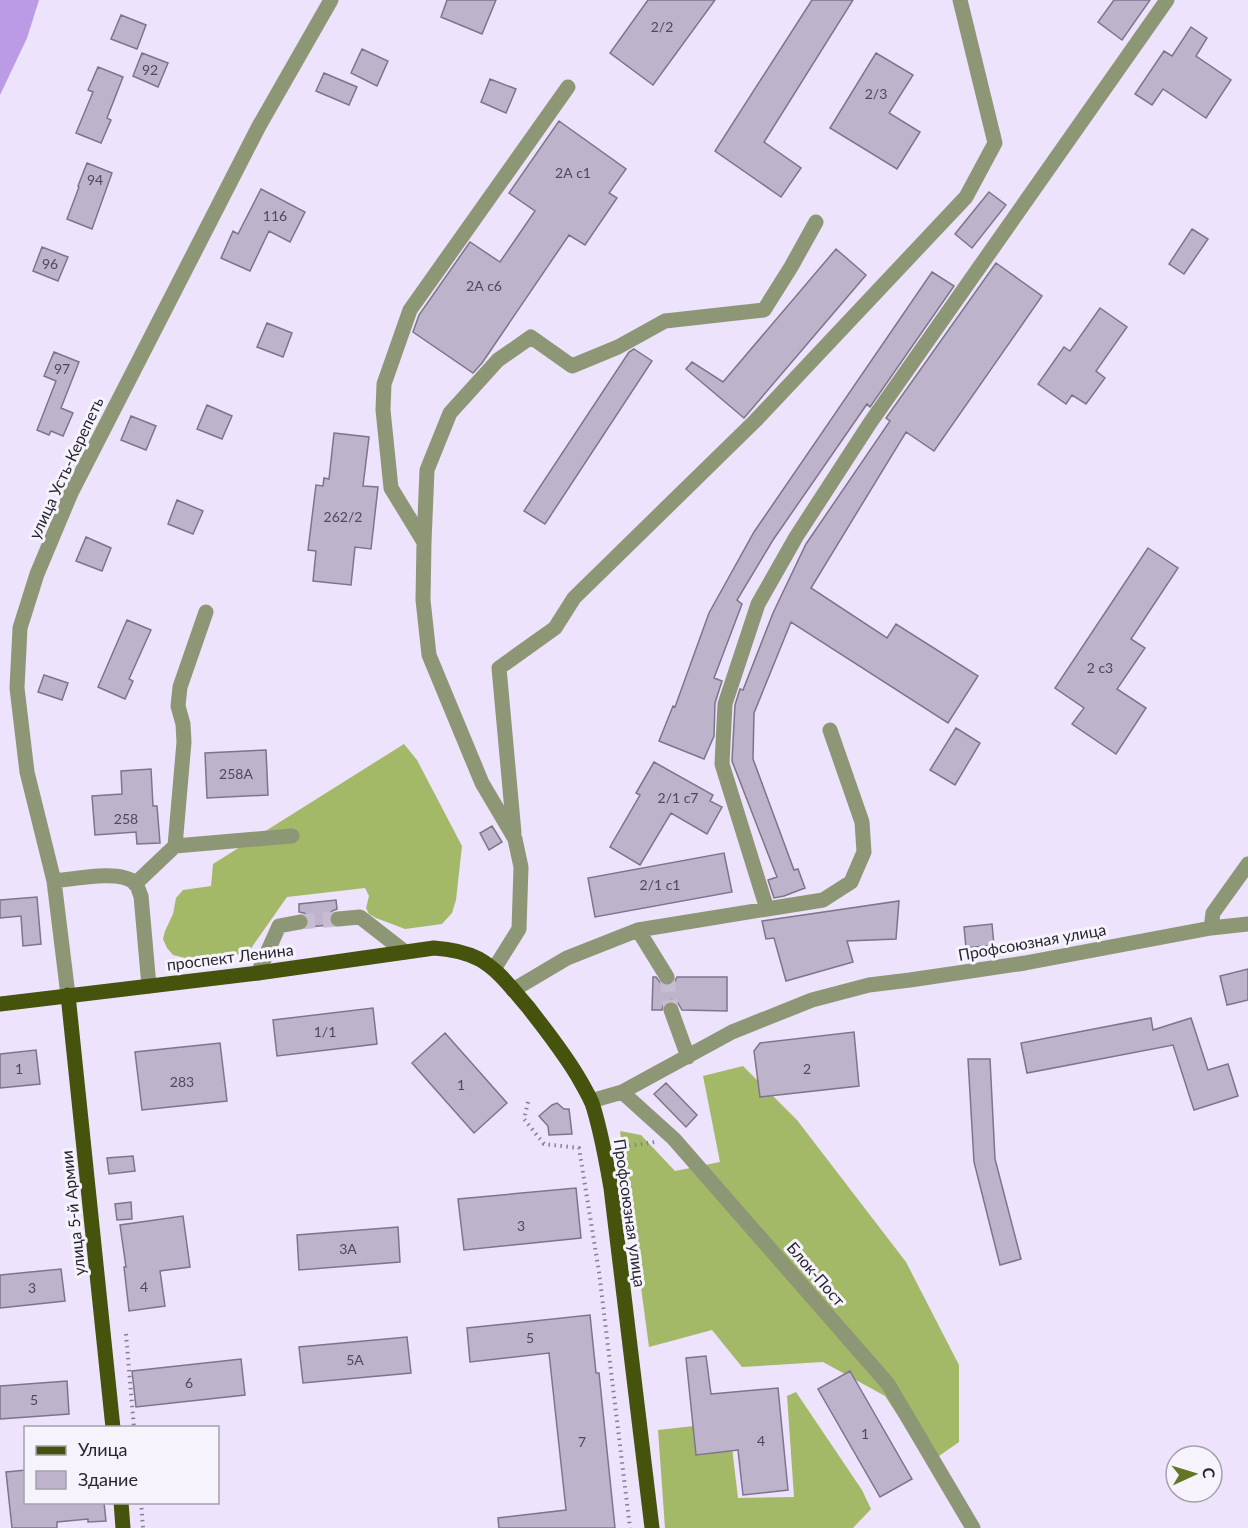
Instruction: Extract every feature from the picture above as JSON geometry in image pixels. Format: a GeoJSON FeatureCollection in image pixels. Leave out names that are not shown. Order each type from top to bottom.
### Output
{"type":"FeatureCollection","features":[{"type":"Feature","properties":{"kind":"main road","name":"проспект Ленина"},"geometry":{"type":"LineString","coordinates":[[0,1004],[258,973],[434,948],[465,953]]}},
{"type":"Feature","properties":{"kind":"main road","name":"Профсоюзная улица"},"geometry":{"type":"LineString","coordinates":[[465,953],[494,969],[513,990],[554,1040],[591,1101],[604,1148],[611,1188],[652,1528]]}},
{"type":"Feature","properties":{"kind":"main road","name":"улица 5-й Армии"},"geometry":{"type":"LineString","coordinates":[[68,995],[113,1426]]}},
{"type":"Feature","properties":{"kind":"main road"},"geometry":{"type":"LineString","coordinates":[[120,1504],[123,1528]]}},
{"type":"Feature","properties":{"kind":"street","name":"улица Усть-Керепеть"},"geometry":{"type":"LineString","coordinates":[[68,995],[54,881],[27,772],[17,688],[20,628],[34,585],[71,493],[259,126],[331,0]]}},
{"type":"Feature","properties":{"kind":"street"},"geometry":{"type":"LineString","coordinates":[[494,969],[519,928],[521,867],[515,839],[499,668],[555,628],[574,598],[756,420],[966,197],[995,143],[960,0]]}},
{"type":"Feature","properties":{"kind":"street"},"geometry":{"type":"LineString","coordinates":[[767,909],[722,764],[725,704],[758,604],[796,537],[870,423],[1167,0]]}},
{"type":"Feature","properties":{"kind":"street"},"geometry":{"type":"LineString","coordinates":[[424,542],[391,488],[384,384],[410,310],[568,87]]}},
{"type":"Feature","properties":{"kind":"street"},"geometry":{"type":"LineString","coordinates":[[515,839],[482,783],[429,655],[423,600],[427,470],[450,413],[498,360],[531,337],[572,366],[618,347],[665,321],[764,310],[816,222]]}},
{"type":"Feature","properties":{"kind":"street"},"geometry":{"type":"LineString","coordinates":[[175,846],[184,742],[183,724],[178,706],[180,687],[206,612]]}},
{"type":"Feature","properties":{"kind":"street"},"geometry":{"type":"LineString","coordinates":[[513,990],[567,958],[638,930],[824,900],[851,882],[864,852],[862,822],[830,730]]}},
{"type":"Feature","properties":{"kind":"street"},"geometry":{"type":"LineString","coordinates":[[135,884],[175,846],[292,836]]}},
{"type":"Feature","properties":{"kind":"street"},"geometry":{"type":"LineString","coordinates":[[1211,928],[1213,913],[1248,864]]}},
{"type":"Feature","properties":{"kind":"street"},"geometry":{"type":"LineString","coordinates":[[54,881],[111,875],[124,877],[135,884],[141,896],[149,986]]}},
{"type":"Feature","properties":{"kind":"street"},"geometry":{"type":"LineString","coordinates":[[338,919],[360,917],[405,952]]}},
{"type":"Feature","properties":{"kind":"street"},"geometry":{"type":"LineString","coordinates":[[258,973],[279,926],[300,922]]}},
{"type":"Feature","properties":{"kind":"street","name":"Профсоюзная улица"},"geometry":{"type":"LineString","coordinates":[[622,1092],[732,1032],[812,1000],[869,985],[1025,963],[1211,928],[1248,924]]}},
{"type":"Feature","properties":{"kind":"street"},"geometry":{"type":"LineString","coordinates":[[638,930],[667,977]]}},
{"type":"Feature","properties":{"kind":"street"},"geometry":{"type":"LineString","coordinates":[[671,1010],[688,1057]]}},
{"type":"Feature","properties":{"kind":"street"},"geometry":{"type":"LineString","coordinates":[[591,1101],[622,1092]]}},
{"type":"Feature","properties":{"kind":"street","name":"Блок-Пост"},"geometry":{"type":"LineString","coordinates":[[622,1092],[674,1139],[888,1384],[973,1528]]}},
{"type":"Feature","properties":{"kind":"path"},"geometry":{"type":"LineString","coordinates":[[528,1102],[524,1119],[544,1144],[579,1148],[599,1272],[630,1528]]}},
{"type":"Feature","properties":{"kind":"path"},"geometry":{"type":"LineString","coordinates":[[623,1147],[674,1139]]}},
{"type":"Feature","properties":{"kind":"path"},"geometry":{"type":"LineString","coordinates":[[126,1334],[134,1426]]}},
{"type":"Feature","properties":{"kind":"path"},"geometry":{"type":"LineString","coordinates":[[141,1504],[143,1528]]}},
{"type":"Feature","properties":{"kind":"green space"},"geometry":{"type":"Polygon","coordinates":[[[404,744],[417,760],[462,846],[456,900],[452,913],[442,924],[405,929],[376,918],[369,914],[366,908],[369,896],[365,888],[287,897],[247,954],[185,958],[173,955],[163,939],[173,914],[176,898],[183,890],[211,886],[213,864],[404,744]]]}},
{"type":"Feature","properties":{"kind":"green space"},"geometry":{"type":"Polygon","coordinates":[[[743,1066],[797,1120],[906,1262],[959,1365],[959,1442],[929,1463],[885,1396],[823,1362],[742,1367],[712,1330],[649,1347],[620,1131],[641,1135],[675,1171],[720,1162],[703,1076],[743,1066]]]}},
{"type":"Feature","properties":{"kind":"green space"},"geometry":{"type":"Polygon","coordinates":[[[796,1392],[862,1490],[871,1509],[853,1528],[665,1528],[658,1430],[729,1422],[738,1498],[794,1497],[787,1396],[796,1392]]]}},
{"type":"Feature","properties":{"kind":"shaded area"},"geometry":{"type":"Polygon","coordinates":[[[0,0],[39,0],[27,38],[0,95],[0,0]]]}},
{"type":"Feature","properties":{"kind":"building"},"geometry":{"type":"Polygon","coordinates":[[[447,0],[496,0],[482,34],[441,17],[447,0]]]}},
{"type":"Feature","properties":{"kind":"building"},"geometry":{"type":"Polygon","coordinates":[[[648,0],[715,0],[653,85],[610,53],[648,0]]]}},
{"type":"Feature","properties":{"kind":"building"},"geometry":{"type":"Polygon","coordinates":[[[812,0],[853,0],[764,142],[801,168],[781,197],[715,151],[812,0]]]}},
{"type":"Feature","properties":{"kind":"building"},"geometry":{"type":"Polygon","coordinates":[[[1114,0],[1150,0],[1122,40],[1098,22],[1114,0]]]}},
{"type":"Feature","properties":{"kind":"building"},"geometry":{"type":"Polygon","coordinates":[[[121,15],[146,25],[137,49],[111,39],[121,15]]]}},
{"type":"Feature","properties":{"kind":"building"},"geometry":{"type":"Polygon","coordinates":[[[1191,27],[1207,38],[1196,56],[1231,80],[1206,118],[1163,89],[1152,105],[1135,94],[1164,51],[1172,56],[1191,27]]]}},
{"type":"Feature","properties":{"kind":"building"},"geometry":{"type":"Polygon","coordinates":[[[362,49],[388,61],[377,86],[351,73],[362,49]]]}},
{"type":"Feature","properties":{"kind":"building"},"geometry":{"type":"Polygon","coordinates":[[[142,53],[168,63],[158,87],[133,76],[142,53]]]}},
{"type":"Feature","properties":{"kind":"building"},"geometry":{"type":"Polygon","coordinates":[[[876,53],[913,75],[889,113],[920,132],[897,169],[830,128],[876,53]]]}},
{"type":"Feature","properties":{"kind":"building"},"geometry":{"type":"Polygon","coordinates":[[[98,67],[123,77],[107,118],[111,120],[101,143],[76,133],[93,92],[88,90],[98,67]]]}},
{"type":"Feature","properties":{"kind":"building"},"geometry":{"type":"Polygon","coordinates":[[[324,73],[357,87],[349,105],[316,91],[324,73]]]}},
{"type":"Feature","properties":{"kind":"building"},"geometry":{"type":"Polygon","coordinates":[[[490,79],[516,89],[506,113],[481,102],[490,79]]]}},
{"type":"Feature","properties":{"kind":"building"},"geometry":{"type":"Polygon","coordinates":[[[559,121],[626,169],[609,193],[617,198],[585,245],[569,235],[473,373],[413,332],[419,315],[470,242],[500,262],[535,211],[509,193],[559,121]]]}},
{"type":"Feature","properties":{"kind":"building"},"geometry":{"type":"Polygon","coordinates":[[[87,163],[112,173],[92,229],[67,219],[87,163]]]}},
{"type":"Feature","properties":{"kind":"building"},"geometry":{"type":"Polygon","coordinates":[[[261,189],[305,212],[290,242],[269,231],[250,271],[221,258],[233,231],[238,234],[261,189]]]}},
{"type":"Feature","properties":{"kind":"building"},"geometry":{"type":"Polygon","coordinates":[[[989,192],[1006,205],[972,248],[955,234],[989,192]]]}},
{"type":"Feature","properties":{"kind":"building"},"geometry":{"type":"Polygon","coordinates":[[[1192,229],[1208,239],[1184,274],[1169,264],[1192,229]]]}},
{"type":"Feature","properties":{"kind":"building"},"geometry":{"type":"Polygon","coordinates":[[[42,247],[68,257],[58,281],[33,271],[42,247]]]}},
{"type":"Feature","properties":{"kind":"building"},"geometry":{"type":"Polygon","coordinates":[[[836,249],[866,275],[744,418],[686,369],[692,362],[723,382],[836,249]]]}},
{"type":"Feature","properties":{"kind":"building"},"geometry":{"type":"Polygon","coordinates":[[[996,263],[1042,296],[934,451],[906,432],[811,588],[887,638],[896,624],[978,676],[948,723],[791,622],[754,713],[753,759],[794,870],[798,869],[805,888],[774,898],[768,880],[777,877],[732,761],[735,705],[740,689],[743,690],[773,613],[806,544],[890,421],[886,418],[996,263]]]}},
{"type":"Feature","properties":{"kind":"building"},"geometry":{"type":"Polygon","coordinates":[[[932,272],[954,286],[870,407],[867,404],[773,540],[737,600],[742,604],[714,678],[722,681],[715,703],[714,736],[704,759],[659,741],[673,706],[675,707],[709,613],[754,532],[932,272]]]}},
{"type":"Feature","properties":{"kind":"building"},"geometry":{"type":"Polygon","coordinates":[[[1100,308],[1127,327],[1096,371],[1105,378],[1086,404],[1072,395],[1066,404],[1038,384],[1064,347],[1070,351],[1100,308]]]}},
{"type":"Feature","properties":{"kind":"building"},"geometry":{"type":"Polygon","coordinates":[[[267,323],[292,333],[283,357],[257,347],[267,323]]]}},
{"type":"Feature","properties":{"kind":"building"},"geometry":{"type":"Polygon","coordinates":[[[634,349],[652,361],[545,524],[524,511],[629,352],[634,349]]]}},
{"type":"Feature","properties":{"kind":"building"},"geometry":{"type":"Polygon","coordinates":[[[54,352],[79,362],[61,408],[73,413],[63,436],[51,431],[49,435],[37,430],[56,381],[44,376],[54,352]]]}},
{"type":"Feature","properties":{"kind":"building"},"geometry":{"type":"Polygon","coordinates":[[[207,405],[232,416],[222,439],[197,429],[207,405]]]}},
{"type":"Feature","properties":{"kind":"building"},"geometry":{"type":"Polygon","coordinates":[[[131,416],[156,426],[146,450],[121,440],[131,416]]]}},
{"type":"Feature","properties":{"kind":"building"},"geometry":{"type":"Polygon","coordinates":[[[334,433],[369,437],[363,486],[378,487],[371,549],[355,547],[351,585],[313,581],[316,551],[308,550],[316,485],[323,486],[324,478],[329,479],[334,433]]]}},
{"type":"Feature","properties":{"kind":"building"},"geometry":{"type":"Polygon","coordinates":[[[177,500],[203,511],[193,534],[168,524],[177,500]]]}},
{"type":"Feature","properties":{"kind":"building"},"geometry":{"type":"Polygon","coordinates":[[[86,537],[111,548],[102,571],[76,561],[86,537]]]}},
{"type":"Feature","properties":{"kind":"building"},"geometry":{"type":"Polygon","coordinates":[[[1148,548],[1178,568],[1131,639],[1145,648],[1117,689],[1146,708],[1116,754],[1072,724],[1084,708],[1055,688],[1148,548]]]}},
{"type":"Feature","properties":{"kind":"building"},"geometry":{"type":"Polygon","coordinates":[[[127,620],[151,630],[129,679],[133,681],[125,699],[98,687],[127,620]]]}},
{"type":"Feature","properties":{"kind":"building"},"geometry":{"type":"Polygon","coordinates":[[[44,675],[68,683],[62,700],[38,692],[44,675]]]}},
{"type":"Feature","properties":{"kind":"building"},"geometry":{"type":"Polygon","coordinates":[[[956,728],[980,743],[955,785],[930,770],[956,728]]]}},
{"type":"Feature","properties":{"kind":"building"},"geometry":{"type":"Polygon","coordinates":[[[266,750],[268,795],[207,798],[205,753],[266,750]]]}},
{"type":"Feature","properties":{"kind":"building"},"geometry":{"type":"Polygon","coordinates":[[[654,762],[713,795],[710,801],[722,807],[707,834],[671,813],[640,865],[610,847],[640,795],[636,793],[654,762]]]}},
{"type":"Feature","properties":{"kind":"building"},"geometry":{"type":"Polygon","coordinates":[[[151,769],[153,806],[157,806],[160,843],[137,844],[136,832],[95,835],[92,796],[122,794],[121,771],[151,769]]]}},
{"type":"Feature","properties":{"kind":"building"},"geometry":{"type":"Polygon","coordinates":[[[492,826],[502,842],[489,850],[480,833],[492,826]]]}},
{"type":"Feature","properties":{"kind":"building"},"geometry":{"type":"Polygon","coordinates":[[[724,853],[732,892],[595,917],[588,878],[724,853]]]}},
{"type":"Feature","properties":{"kind":"building"},"geometry":{"type":"Polygon","coordinates":[[[37,897],[41,944],[23,946],[21,916],[0,918],[0,900],[37,897]]]}},
{"type":"Feature","properties":{"kind":"building"},"geometry":{"type":"Polygon","coordinates":[[[336,900],[337,909],[329,915],[330,925],[308,927],[310,921],[308,916],[299,912],[299,904],[336,900]]]}},
{"type":"Feature","properties":{"kind":"building"},"geometry":{"type":"Polygon","coordinates":[[[899,901],[896,939],[847,941],[853,962],[786,981],[774,938],[766,939],[762,921],[899,901]]]}},
{"type":"Feature","properties":{"kind":"building"},"geometry":{"type":"Polygon","coordinates":[[[992,924],[994,945],[966,948],[964,927],[992,924]]]}},
{"type":"Feature","properties":{"kind":"building"},"geometry":{"type":"Polygon","coordinates":[[[1248,969],[1248,1000],[1227,1005],[1220,976],[1248,969]]]}},
{"type":"Feature","properties":{"kind":"building"},"geometry":{"type":"Polygon","coordinates":[[[653,977],[667,987],[673,985],[677,977],[727,977],[727,1011],[682,1010],[678,1003],[672,1000],[664,1003],[662,1010],[652,1010],[653,977]]]}},
{"type":"Feature","properties":{"kind":"building"},"geometry":{"type":"Polygon","coordinates":[[[373,1008],[377,1044],[277,1056],[273,1020],[373,1008]]]}},
{"type":"Feature","properties":{"kind":"building"},"geometry":{"type":"Polygon","coordinates":[[[1151,1018],[1153,1030],[1191,1018],[1208,1070],[1228,1064],[1238,1096],[1194,1110],[1173,1045],[1027,1073],[1021,1043],[1151,1018]]]}},
{"type":"Feature","properties":{"kind":"building"},"geometry":{"type":"Polygon","coordinates":[[[854,1032],[859,1086],[760,1097],[754,1051],[760,1043],[854,1032]]]}},
{"type":"Feature","properties":{"kind":"building"},"geometry":{"type":"Polygon","coordinates":[[[445,1033],[507,1103],[474,1133],[412,1063],[445,1033]]]}},
{"type":"Feature","properties":{"kind":"building"},"geometry":{"type":"Polygon","coordinates":[[[220,1043],[227,1101],[142,1110],[135,1052],[220,1043]]]}},
{"type":"Feature","properties":{"kind":"building"},"geometry":{"type":"Polygon","coordinates":[[[36,1050],[40,1084],[0,1088],[0,1054],[36,1050]]]}},
{"type":"Feature","properties":{"kind":"building"},"geometry":{"type":"Polygon","coordinates":[[[968,1059],[990,1059],[995,1159],[1021,1259],[1000,1265],[974,1162],[968,1059]]]}},
{"type":"Feature","properties":{"kind":"building"},"geometry":{"type":"Polygon","coordinates":[[[666,1083],[697,1115],[686,1127],[654,1094],[666,1083]]]}},
{"type":"Feature","properties":{"kind":"building"},"geometry":{"type":"Polygon","coordinates":[[[557,1103],[564,1109],[569,1109],[572,1134],[549,1135],[548,1126],[539,1116],[557,1103]]]}},
{"type":"Feature","properties":{"kind":"building"},"geometry":{"type":"Polygon","coordinates":[[[133,1156],[135,1171],[109,1174],[107,1158],[133,1156]]]}},
{"type":"Feature","properties":{"kind":"building"},"geometry":{"type":"Polygon","coordinates":[[[576,1188],[581,1238],[464,1250],[458,1199],[576,1188]]]}},
{"type":"Feature","properties":{"kind":"building"},"geometry":{"type":"Polygon","coordinates":[[[131,1202],[132,1219],[117,1220],[115,1204],[131,1202]]]}},
{"type":"Feature","properties":{"kind":"building"},"geometry":{"type":"Polygon","coordinates":[[[183,1216],[190,1267],[160,1271],[165,1306],[129,1311],[120,1225],[183,1216]]]}},
{"type":"Feature","properties":{"kind":"building"},"geometry":{"type":"Polygon","coordinates":[[[398,1227],[400,1262],[299,1270],[297,1235],[398,1227]]]}},
{"type":"Feature","properties":{"kind":"building"},"geometry":{"type":"Polygon","coordinates":[[[61,1269],[65,1301],[0,1308],[0,1275],[61,1269]]]}},
{"type":"Feature","properties":{"kind":"building"},"geometry":{"type":"Polygon","coordinates":[[[590,1315],[596,1373],[599,1373],[615,1528],[499,1528],[498,1518],[566,1510],[549,1353],[470,1362],[467,1328],[590,1315]]]}},
{"type":"Feature","properties":{"kind":"building"},"geometry":{"type":"Polygon","coordinates":[[[407,1337],[411,1373],[303,1383],[299,1347],[407,1337]]]}},
{"type":"Feature","properties":{"kind":"building"},"geometry":{"type":"Polygon","coordinates":[[[706,1356],[711,1394],[778,1388],[788,1490],[743,1495],[738,1450],[696,1455],[686,1358],[706,1356]]]}},
{"type":"Feature","properties":{"kind":"building"},"geometry":{"type":"Polygon","coordinates":[[[241,1359],[245,1395],[136,1407],[132,1371],[241,1359]]]}},
{"type":"Feature","properties":{"kind":"building"},"geometry":{"type":"Polygon","coordinates":[[[850,1371],[912,1479],[880,1497],[818,1389],[850,1371]]]}},
{"type":"Feature","properties":{"kind":"building"},"geometry":{"type":"Polygon","coordinates":[[[67,1381],[69,1414],[0,1419],[0,1386],[67,1381]]]}},
{"type":"Feature","properties":{"kind":"building"},"geometry":{"type":"Polygon","coordinates":[[[24,1470],[24,1504],[104,1504],[106,1521],[88,1522],[88,1519],[57,1522],[57,1528],[12,1528],[6,1472],[24,1470]]]}},
{"type":"Feature","properties":{"kind":"tunnel"},"geometry":{"type":"LineString","coordinates":[[300,922],[338,919]]}},
{"type":"Feature","properties":{"kind":"tunnel"},"geometry":{"type":"LineString","coordinates":[[667,977],[671,1010]]}}]}
